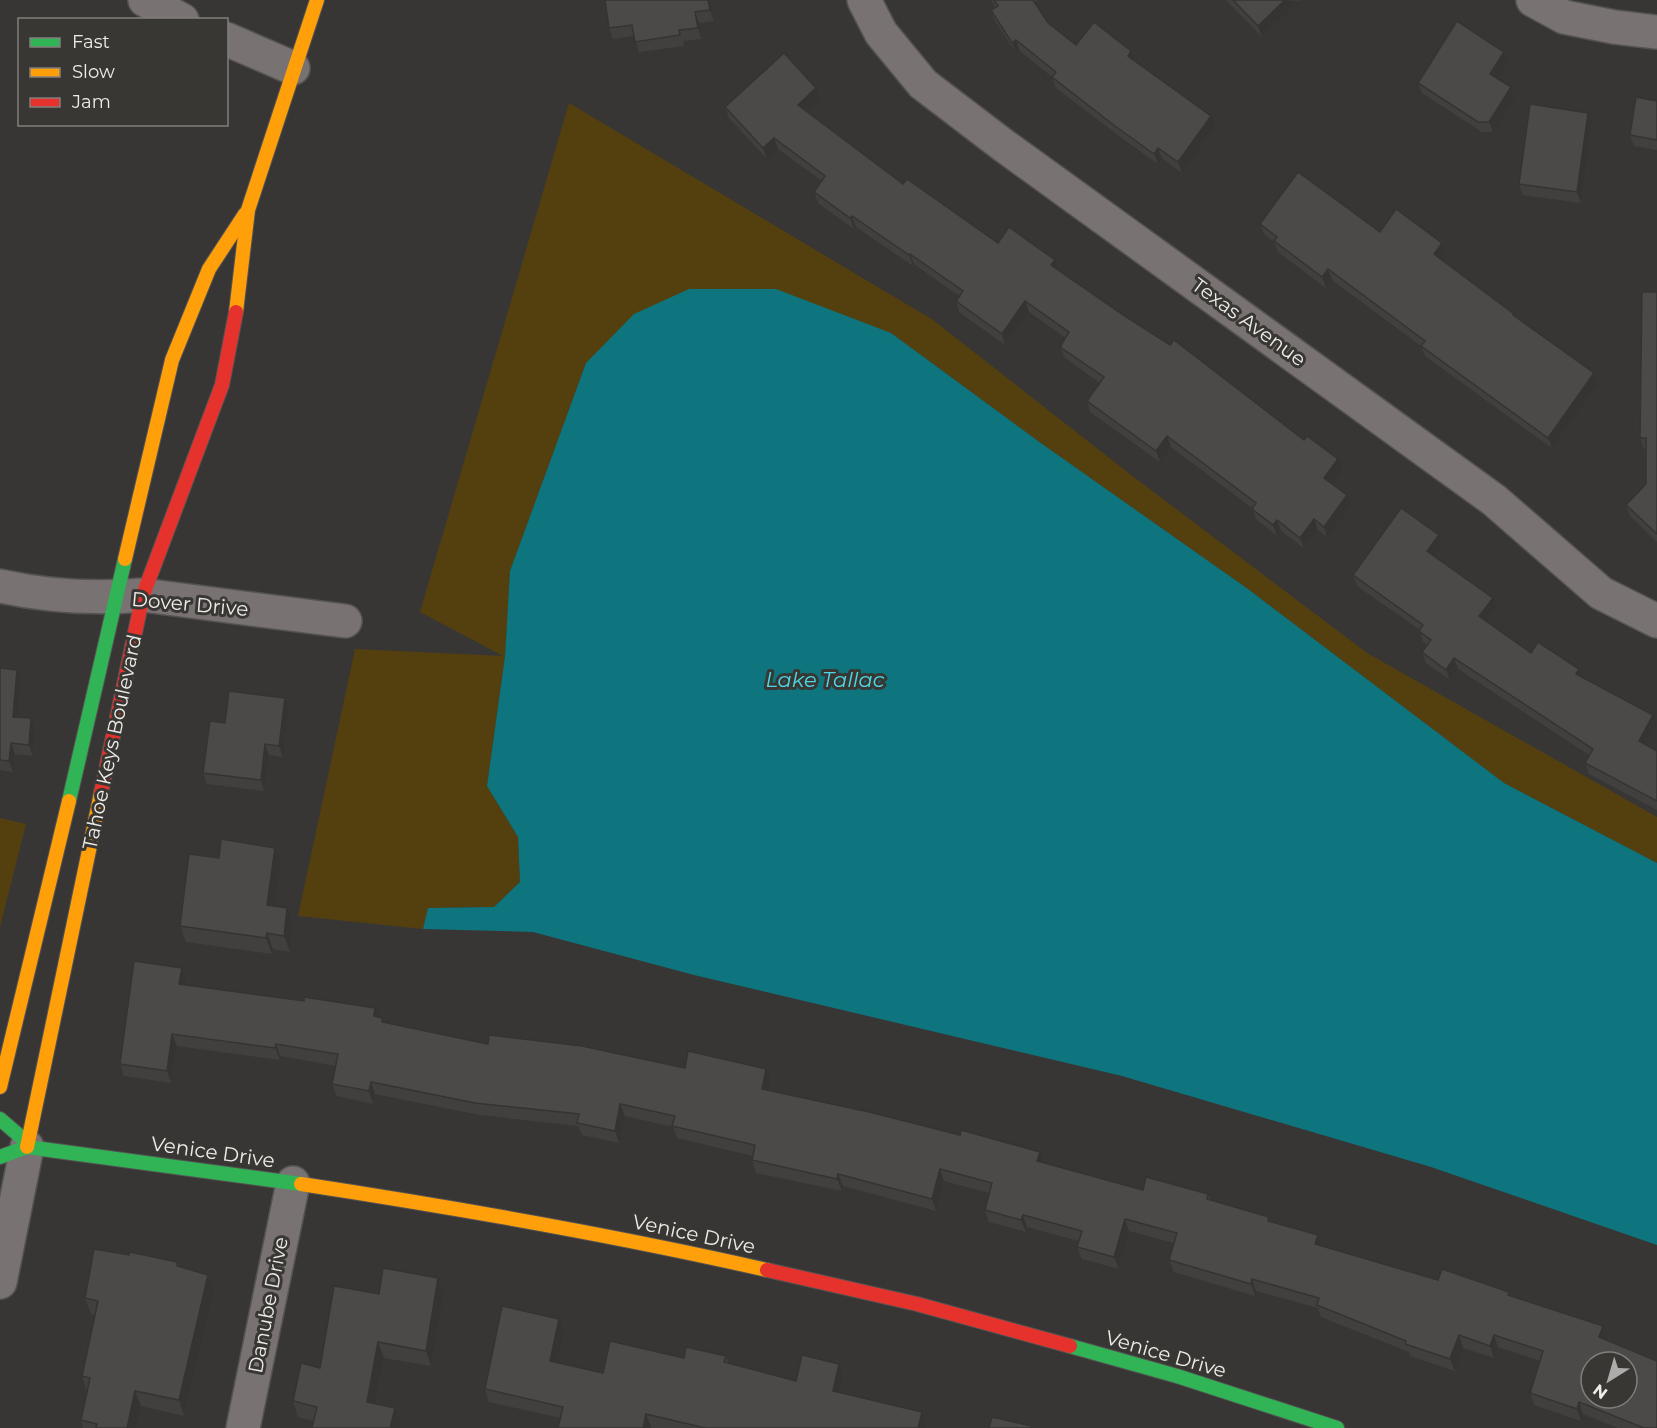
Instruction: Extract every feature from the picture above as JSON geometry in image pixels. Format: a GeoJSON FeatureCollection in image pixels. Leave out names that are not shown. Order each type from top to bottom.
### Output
{"type":"FeatureCollection","features":[{"type":"Feature","properties":{"kind":"street"},"geometry":{"type":"LineString","coordinates":[[145,0],[178,18]]}},
{"type":"Feature","properties":{"kind":"street","name":"Tahoe Keys Boulevard"},"geometry":{"type":"LineString","coordinates":[[0,1087],[130,596],[222,385],[239,293],[248,210],[317,0]]}},
{"type":"Feature","properties":{"kind":"street","name":"Texas Avenue"},"geometry":{"type":"LineString","coordinates":[[864,0],[881,33],[923,84],[1003,145],[1494,500],[1601,593],[1657,621]]}},
{"type":"Feature","properties":{"kind":"street"},"geometry":{"type":"LineString","coordinates":[[1533,0],[1564,17],[1614,27],[1657,32]]}},
{"type":"Feature","properties":{"kind":"street"},"geometry":{"type":"LineString","coordinates":[[228,40],[293,68]]}},
{"type":"Feature","properties":{"kind":"street","name":"Tahoe Keys Boulevard"},"geometry":{"type":"LineString","coordinates":[[0,1282],[14,1152],[130,596],[172,360],[209,269],[248,210]]}},
{"type":"Feature","properties":{"kind":"street","name":"Dover Drive"},"geometry":{"type":"LineString","coordinates":[[0,586],[34,593],[130,596],[345,621]]}},
{"type":"Feature","properties":{"kind":"street"},"geometry":{"type":"LineString","coordinates":[[0,1119],[22,1138],[14,1152]]}},
{"type":"Feature","properties":{"kind":"street","name":"Venice Drive"},"geometry":{"type":"LineString","coordinates":[[14,1152],[292,1183],[456,1208],[662,1246],[917,1304],[1177,1376],[1337,1428]]}},
{"type":"Feature","properties":{"kind":"street","name":"Danube Drive"},"geometry":{"type":"LineString","coordinates":[[243,1428],[292,1183]]}},
{"type":"Feature","properties":{"kind":"shaded area"},"geometry":{"type":"Polygon","coordinates":[[[569,103],[933,320],[1131,475],[1367,653],[1657,817],[1657,863],[1504,783],[1248,589],[1038,441],[891,333],[586,363],[510,571],[505,656],[487,786],[518,837],[520,882],[494,907],[428,908],[423,929],[298,916],[355,649],[503,656],[420,612],[569,103]]]}},
{"type":"Feature","properties":{"kind":"shaded area"},"geometry":{"type":"Polygon","coordinates":[[[0,818],[26,824],[0,927],[0,818]]]}},
{"type":"Feature","properties":{"kind":"water","name":"Lake Tallac"},"geometry":{"type":"Polygon","coordinates":[[[689,289],[776,289],[891,333],[1038,441],[1248,589],[1504,783],[1657,863],[1657,1245],[1431,1167],[1122,1076],[694,975],[533,932],[423,929],[428,908],[494,907],[520,882],[518,837],[487,786],[505,656],[510,571],[586,363],[634,314],[689,289]]]}},
{"type":"Feature","properties":{"kind":"building"},"geometry":{"type":"Polygon","coordinates":[[[605,0],[708,0],[710,10],[695,12],[698,28],[679,30],[680,35],[635,42],[632,25],[609,28],[605,0]]]}},
{"type":"Feature","properties":{"kind":"building"},"geometry":{"type":"Polygon","coordinates":[[[994,0],[1033,0],[1048,23],[1076,45],[1094,22],[1131,51],[1128,56],[1211,116],[1178,162],[1158,148],[1154,154],[1052,77],[1056,72],[1016,40],[1012,43],[991,10],[998,6],[994,0]]]}},
{"type":"Feature","properties":{"kind":"building"},"geometry":{"type":"Polygon","coordinates":[[[1233,0],[1285,0],[1258,26],[1233,0]]]}},
{"type":"Feature","properties":{"kind":"building"},"geometry":{"type":"Polygon","coordinates":[[[1457,21],[1504,52],[1490,74],[1511,87],[1489,122],[1478,122],[1418,83],[1457,21]]]}},
{"type":"Feature","properties":{"kind":"building"},"geometry":{"type":"Polygon","coordinates":[[[784,53],[816,88],[798,105],[903,184],[907,179],[998,243],[1009,227],[1055,260],[1051,265],[1170,345],[1174,340],[1304,440],[1307,436],[1338,459],[1324,478],[1347,495],[1324,527],[1314,519],[1300,538],[1277,520],[1273,525],[1252,509],[1256,503],[1167,436],[1156,451],[1087,401],[1104,377],[1060,347],[1069,332],[1025,301],[1002,334],[956,301],[963,291],[814,192],[825,176],[774,138],[763,148],[725,107],[784,53]]]}},
{"type":"Feature","properties":{"kind":"building"},"geometry":{"type":"Polygon","coordinates":[[[1636,97],[1657,101],[1657,140],[1630,135],[1636,97]]]}},
{"type":"Feature","properties":{"kind":"building"},"geometry":{"type":"Polygon","coordinates":[[[1530,104],[1588,113],[1577,192],[1519,184],[1530,104]]]}},
{"type":"Feature","properties":{"kind":"building"},"geometry":{"type":"Polygon","coordinates":[[[1298,172],[1380,232],[1396,209],[1442,243],[1434,254],[1513,315],[1594,373],[1548,438],[1421,346],[1425,341],[1328,269],[1322,277],[1274,241],[1277,237],[1260,224],[1298,172]]]}},
{"type":"Feature","properties":{"kind":"building"},"geometry":{"type":"Polygon","coordinates":[[[1642,292],[1657,292],[1657,534],[1626,505],[1646,484],[1646,438],[1640,438],[1642,292]]]}},
{"type":"Feature","properties":{"kind":"building"},"geometry":{"type":"Polygon","coordinates":[[[1401,508],[1439,535],[1427,551],[1493,598],[1479,616],[1531,653],[1538,642],[1579,669],[1576,674],[1653,715],[1639,741],[1657,751],[1657,801],[1585,763],[1593,749],[1454,658],[1446,670],[1422,652],[1431,640],[1419,631],[1423,625],[1353,575],[1401,508]]]}},
{"type":"Feature","properties":{"kind":"building"},"geometry":{"type":"Polygon","coordinates":[[[0,668],[17,670],[13,717],[31,718],[29,745],[11,743],[9,761],[0,760],[0,668]]]}},
{"type":"Feature","properties":{"kind":"building"},"geometry":{"type":"Polygon","coordinates":[[[229,691],[285,698],[279,746],[265,744],[261,780],[203,773],[210,721],[225,723],[229,691]]]}},
{"type":"Feature","properties":{"kind":"building"},"geometry":{"type":"Polygon","coordinates":[[[221,839],[275,848],[267,905],[287,908],[284,936],[267,933],[266,938],[180,926],[189,854],[219,858],[221,839]]]}},
{"type":"Feature","properties":{"kind":"building"},"geometry":{"type":"Polygon","coordinates":[[[134,961],[182,968],[179,984],[304,1001],[304,997],[375,1008],[374,1016],[382,1018],[382,1022],[488,1044],[489,1035],[582,1046],[685,1068],[688,1051],[766,1069],[762,1089],[869,1112],[960,1135],[961,1130],[1040,1152],[1037,1161],[1143,1190],[1146,1177],[1208,1194],[1207,1199],[1269,1217],[1268,1221],[1318,1235],[1315,1244],[1438,1280],[1442,1269],[1509,1292],[1508,1295],[1603,1326],[1599,1337],[1630,1350],[1579,1350],[1577,1409],[1530,1393],[1543,1351],[1494,1335],[1490,1346],[1459,1335],[1450,1359],[1405,1344],[1406,1341],[1317,1305],[1319,1298],[1252,1279],[1251,1284],[1169,1260],[1177,1233],[1125,1219],[1114,1257],[1077,1247],[1082,1231],[1023,1215],[1021,1220],[985,1210],[992,1183],[940,1169],[932,1199],[838,1174],[837,1179],[752,1160],[755,1145],[672,1126],[675,1116],[620,1104],[615,1131],[577,1123],[579,1114],[475,1103],[371,1082],[369,1091],[332,1084],[338,1054],[276,1044],[275,1048],[172,1034],[167,1071],[120,1064],[134,961]]]}},
{"type":"Feature","properties":{"kind":"building"},"geometry":{"type":"Polygon","coordinates":[[[94,1249],[129,1255],[130,1252],[177,1262],[177,1266],[208,1275],[179,1400],[135,1391],[127,1428],[96,1428],[97,1424],[81,1420],[90,1378],[82,1376],[98,1301],[85,1298],[94,1249]]]}},
{"type":"Feature","properties":{"kind":"building"},"geometry":{"type":"Polygon","coordinates":[[[383,1268],[438,1278],[426,1351],[378,1342],[367,1402],[395,1408],[390,1428],[312,1428],[317,1407],[293,1401],[301,1363],[320,1368],[334,1286],[379,1294],[383,1268]]]}},
{"type":"Feature","properties":{"kind":"building"},"geometry":{"type":"Polygon","coordinates":[[[502,1306],[559,1319],[550,1361],[603,1373],[610,1341],[684,1358],[686,1347],[726,1356],[724,1362],[796,1381],[802,1355],[839,1364],[833,1391],[922,1412],[918,1428],[705,1428],[646,1414],[643,1428],[558,1428],[563,1407],[485,1389],[502,1306]]]}},
{"type":"Feature","properties":{"kind":"building"},"geometry":{"type":"Polygon","coordinates":[[[1639,1354],[1657,1361],[1657,1428],[1644,1428],[1599,1410],[1639,1410],[1639,1354]]]}},
{"type":"Feature","properties":{"kind":"building"},"geometry":{"type":"Polygon","coordinates":[[[992,1417],[1031,1426],[1031,1428],[989,1428],[992,1417]]]}},
{"type":"Feature","properties":{"kind":"traffic: fast"},"geometry":{"type":"LineString","coordinates":[[69,801],[125,559]]}},
{"type":"Feature","properties":{"kind":"traffic: fast"},"geometry":{"type":"LineString","coordinates":[[0,1119],[22,1138],[27,1147]]}},
{"type":"Feature","properties":{"kind":"traffic: fast"},"geometry":{"type":"LineString","coordinates":[[0,1157],[27,1147],[301,1184]]}},
{"type":"Feature","properties":{"kind":"traffic: fast"},"geometry":{"type":"LineString","coordinates":[[1070,1346],[1177,1376],[1337,1428]]}},
{"type":"Feature","properties":{"kind":"traffic: slow"},"geometry":{"type":"LineString","coordinates":[[236,312],[248,210],[317,0]]}},
{"type":"Feature","properties":{"kind":"traffic: slow"},"geometry":{"type":"LineString","coordinates":[[125,559],[172,360],[209,269],[245,214]]}},
{"type":"Feature","properties":{"kind":"traffic: slow"},"geometry":{"type":"LineString","coordinates":[[27,1147],[101,793]]}},
{"type":"Feature","properties":{"kind":"traffic: slow"},"geometry":{"type":"LineString","coordinates":[[0,1087],[69,801]]}},
{"type":"Feature","properties":{"kind":"traffic: slow"},"geometry":{"type":"LineString","coordinates":[[301,1184],[535,1223],[767,1270]]}},
{"type":"Feature","properties":{"kind":"traffic: jam"},"geometry":{"type":"LineString","coordinates":[[101,793],[143,595],[222,385],[236,312]]}},
{"type":"Feature","properties":{"kind":"traffic: jam"},"geometry":{"type":"LineString","coordinates":[[767,1270],[917,1304],[1070,1346]]}}]}
